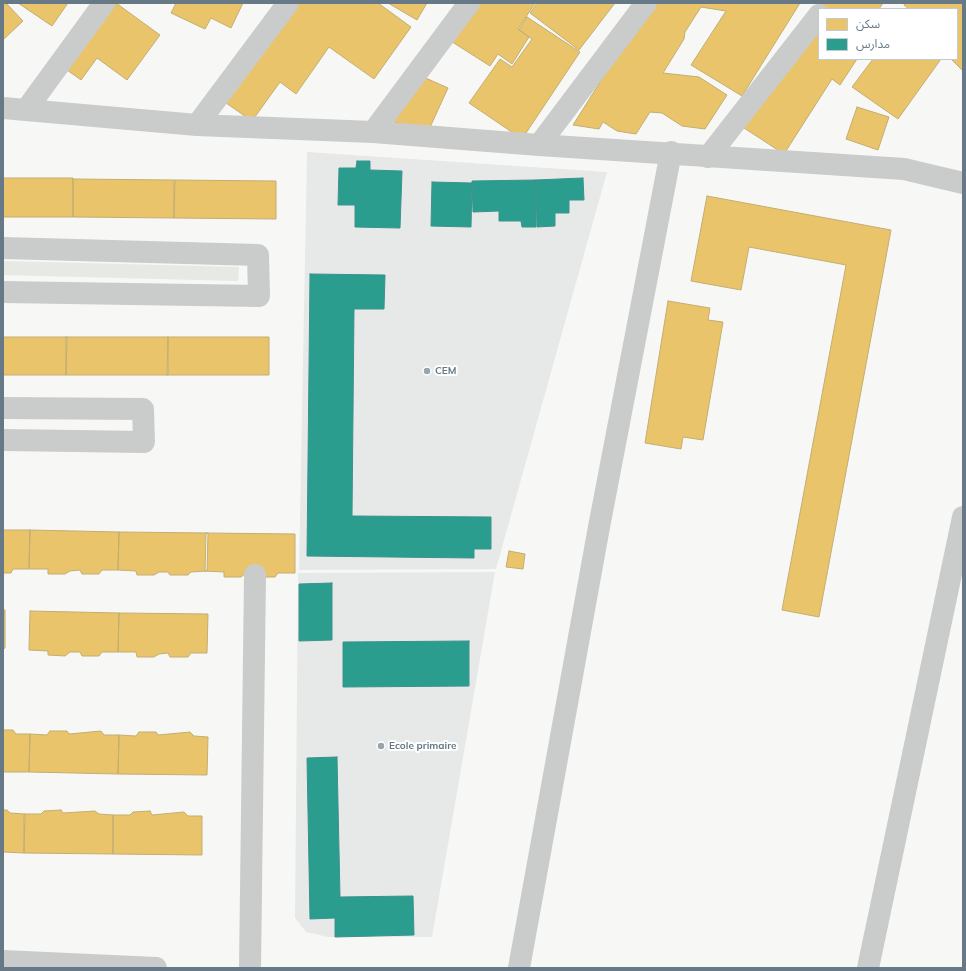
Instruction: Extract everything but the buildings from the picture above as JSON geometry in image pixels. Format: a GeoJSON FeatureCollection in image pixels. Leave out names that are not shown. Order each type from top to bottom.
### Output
{"type":"FeatureCollection","features":[{"type":"Feature","properties":{"kind":"street"},"geometry":{"type":"LineString","coordinates":[[26,110],[104,3]]}},
{"type":"Feature","properties":{"kind":"street"},"geometry":{"type":"LineString","coordinates":[[197,125],[288,3]]}},
{"type":"Feature","properties":{"kind":"street"},"geometry":{"type":"LineString","coordinates":[[373,132],[469,3]]}},
{"type":"Feature","properties":{"kind":"street"},"geometry":{"type":"LineString","coordinates":[[539,145],[646,3]]}},
{"type":"Feature","properties":{"kind":"street"},"geometry":{"type":"LineString","coordinates":[[708,157],[818,16]]}},
{"type":"Feature","properties":{"kind":"street"},"geometry":{"type":"LineString","coordinates":[[3,108],[197,125],[373,132],[539,145],[671,152],[708,157],[904,169],[961,181]]}},
{"type":"Feature","properties":{"kind":"street"},"geometry":{"type":"LineString","coordinates":[[520,968],[598,535],[671,152]]}},
{"type":"Feature","properties":{"kind":"street"},"geometry":{"type":"LineString","coordinates":[[3,248],[258,254],[259,296],[3,292]]}},
{"type":"Feature","properties":{"kind":"street"},"geometry":{"type":"LineString","coordinates":[[3,408],[142,409],[144,442],[3,440]]}},
{"type":"Feature","properties":{"kind":"street"},"geometry":{"type":"LineString","coordinates":[[868,968],[963,517]]}},
{"type":"Feature","properties":{"kind":"street"},"geometry":{"type":"LineString","coordinates":[[250,968],[255,576]]}},
{"type":"Feature","properties":{"kind":"street"},"geometry":{"type":"LineString","coordinates":[[3,961],[156,968]]}},
{"type":"Feature","properties":{"kind":"shaded area","name":"CEM"},"geometry":{"type":"Polygon","coordinates":[[[307,152],[607,172],[496,569],[299,570],[307,152]]]}},
{"type":"Feature","properties":{"kind":"shaded area"},"geometry":{"type":"Polygon","coordinates":[[[3,261],[239,267],[238,281],[3,275],[3,261]]]}},
{"type":"Feature","properties":{"kind":"shaded area","name":"Ecole primaire"},"geometry":{"type":"Polygon","coordinates":[[[495,572],[432,937],[328,937],[306,932],[295,918],[298,573],[495,572]]]}},
{"type":"Feature","properties":{"kind":"place","name":"CEM"},"geometry":{"type":"Point","coordinates":[427,371]}},
{"type":"Feature","properties":{"kind":"place","name":"Ecole primaire"},"geometry":{"type":"Point","coordinates":[381,746]}}]}
